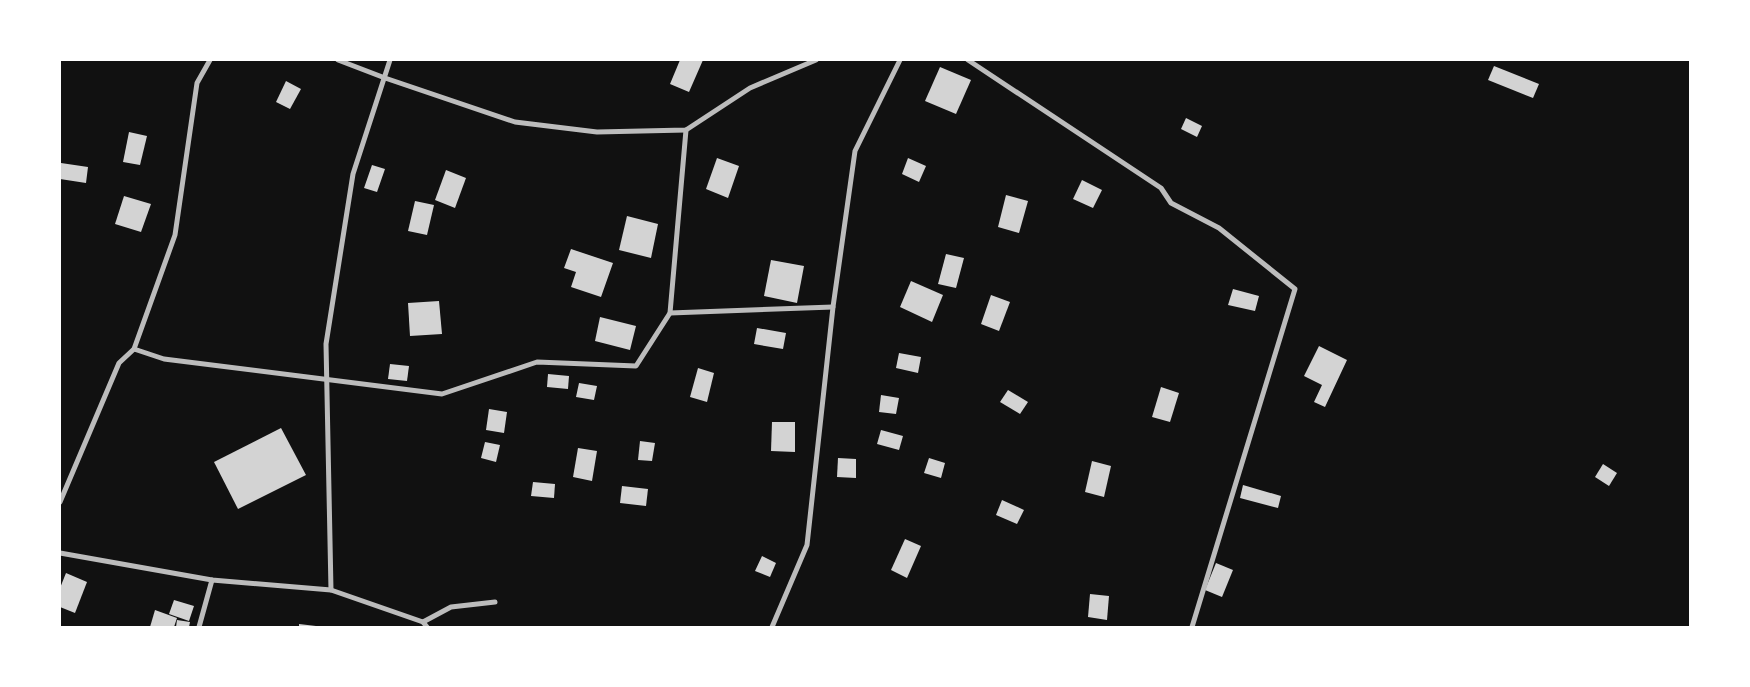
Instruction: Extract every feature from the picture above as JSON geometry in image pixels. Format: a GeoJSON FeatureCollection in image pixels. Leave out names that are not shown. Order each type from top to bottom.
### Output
{"type":"FeatureCollection","features":[{"type":"Feature","properties":{"kind":"street"},"geometry":{"type":"LineString","coordinates":[[60,502],[119,363],[134,349],[175,235],[197,82],[210,60]]}},
{"type":"Feature","properties":{"kind":"street"},"geometry":{"type":"LineString","coordinates":[[338,60],[384,78],[515,122],[597,132],[686,130],[750,88],[816,60]]}},
{"type":"Feature","properties":{"kind":"street"},"geometry":{"type":"LineString","coordinates":[[331,590],[326,344],[353,174],[390,60]]}},
{"type":"Feature","properties":{"kind":"street"},"geometry":{"type":"LineString","coordinates":[[772,627],[807,545],[833,307],[855,152],[900,60]]}},
{"type":"Feature","properties":{"kind":"street"},"geometry":{"type":"LineString","coordinates":[[968,60],[1161,188],[1171,204],[1219,228],[1295,289],[1192,627]]}},
{"type":"Feature","properties":{"kind":"street"},"geometry":{"type":"LineString","coordinates":[[134,349],[164,359],[442,394],[537,362],[636,366],[670,313],[686,130]]}},
{"type":"Feature","properties":{"kind":"street"},"geometry":{"type":"LineString","coordinates":[[670,313],[833,307]]}},
{"type":"Feature","properties":{"kind":"street"},"geometry":{"type":"LineString","coordinates":[[60,553],[212,580],[331,590],[425,625],[451,607],[496,602]]}},
{"type":"Feature","properties":{"kind":"street"},"geometry":{"type":"LineString","coordinates":[[199,627],[212,580]]}},
{"type":"Feature","properties":{"kind":"building"},"geometry":{"type":"Polygon","coordinates":[[[680,60],[703,60],[689,92],[670,84],[680,60]]]}},
{"type":"Feature","properties":{"kind":"building"},"geometry":{"type":"Polygon","coordinates":[[[1494,66],[1539,84],[1533,98],[1488,80],[1494,66]]]}},
{"type":"Feature","properties":{"kind":"building"},"geometry":{"type":"Polygon","coordinates":[[[940,67],[971,80],[956,114],[925,101],[940,67]]]}},
{"type":"Feature","properties":{"kind":"building"},"geometry":{"type":"Polygon","coordinates":[[[286,81],[301,89],[290,109],[276,102],[286,81]]]}},
{"type":"Feature","properties":{"kind":"building"},"geometry":{"type":"Polygon","coordinates":[[[1186,118],[1202,126],[1197,137],[1181,129],[1186,118]]]}},
{"type":"Feature","properties":{"kind":"building"},"geometry":{"type":"Polygon","coordinates":[[[129,132],[147,136],[140,165],[123,162],[129,132]]]}},
{"type":"Feature","properties":{"kind":"building"},"geometry":{"type":"Polygon","coordinates":[[[717,158],[739,166],[728,198],[706,189],[717,158]]]}},
{"type":"Feature","properties":{"kind":"building"},"geometry":{"type":"Polygon","coordinates":[[[908,158],[926,166],[919,182],[902,174],[908,158]]]}},
{"type":"Feature","properties":{"kind":"building"},"geometry":{"type":"Polygon","coordinates":[[[61,163],[88,167],[86,183],[60,179],[61,163]]]}},
{"type":"Feature","properties":{"kind":"building"},"geometry":{"type":"Polygon","coordinates":[[[372,165],[385,169],[377,192],[364,188],[372,165]]]}},
{"type":"Feature","properties":{"kind":"building"},"geometry":{"type":"Polygon","coordinates":[[[446,170],[466,178],[455,208],[435,200],[446,170]]]}},
{"type":"Feature","properties":{"kind":"building"},"geometry":{"type":"Polygon","coordinates":[[[1082,180],[1102,190],[1093,208],[1073,199],[1082,180]]]}},
{"type":"Feature","properties":{"kind":"building"},"geometry":{"type":"Polygon","coordinates":[[[1006,195],[1028,201],[1019,233],[998,227],[1006,195]]]}},
{"type":"Feature","properties":{"kind":"building"},"geometry":{"type":"Polygon","coordinates":[[[124,196],[151,204],[141,232],[115,224],[124,196]]]}},
{"type":"Feature","properties":{"kind":"building"},"geometry":{"type":"Polygon","coordinates":[[[415,201],[434,205],[427,235],[408,231],[415,201]]]}},
{"type":"Feature","properties":{"kind":"building"},"geometry":{"type":"Polygon","coordinates":[[[627,216],[658,224],[651,258],[619,250],[627,216]]]}},
{"type":"Feature","properties":{"kind":"building"},"geometry":{"type":"Polygon","coordinates":[[[571,249],[613,263],[601,297],[571,287],[576,272],[564,268],[571,249]]]}},
{"type":"Feature","properties":{"kind":"building"},"geometry":{"type":"Polygon","coordinates":[[[946,254],[964,258],[956,288],[938,284],[946,254]]]}},
{"type":"Feature","properties":{"kind":"building"},"geometry":{"type":"Polygon","coordinates":[[[771,260],[804,266],[797,303],[764,296],[771,260]]]}},
{"type":"Feature","properties":{"kind":"building"},"geometry":{"type":"Polygon","coordinates":[[[911,281],[943,295],[932,322],[900,307],[911,281]]]}},
{"type":"Feature","properties":{"kind":"building"},"geometry":{"type":"Polygon","coordinates":[[[1233,289],[1259,296],[1255,311],[1228,305],[1233,289]]]}},
{"type":"Feature","properties":{"kind":"building"},"geometry":{"type":"Polygon","coordinates":[[[991,295],[1010,302],[999,331],[981,324],[991,295]]]}},
{"type":"Feature","properties":{"kind":"building"},"geometry":{"type":"Polygon","coordinates":[[[439,301],[442,334],[410,336],[408,303],[439,301]]]}},
{"type":"Feature","properties":{"kind":"building"},"geometry":{"type":"Polygon","coordinates":[[[600,317],[636,326],[630,350],[595,341],[600,317]]]}},
{"type":"Feature","properties":{"kind":"building"},"geometry":{"type":"Polygon","coordinates":[[[757,328],[786,333],[783,349],[754,344],[757,328]]]}},
{"type":"Feature","properties":{"kind":"building"},"geometry":{"type":"Polygon","coordinates":[[[1319,346],[1347,360],[1325,407],[1314,402],[1322,385],[1304,376],[1319,346]]]}},
{"type":"Feature","properties":{"kind":"building"},"geometry":{"type":"Polygon","coordinates":[[[899,353],[921,357],[918,373],[896,368],[899,353]]]}},
{"type":"Feature","properties":{"kind":"building"},"geometry":{"type":"Polygon","coordinates":[[[390,364],[409,366],[407,381],[388,379],[390,364]]]}},
{"type":"Feature","properties":{"kind":"building"},"geometry":{"type":"Polygon","coordinates":[[[698,368],[714,373],[707,402],[690,397],[698,368]]]}},
{"type":"Feature","properties":{"kind":"building"},"geometry":{"type":"Polygon","coordinates":[[[548,374],[569,376],[568,389],[547,387],[548,374]]]}},
{"type":"Feature","properties":{"kind":"building"},"geometry":{"type":"Polygon","coordinates":[[[579,383],[597,386],[594,400],[576,397],[579,383]]]}},
{"type":"Feature","properties":{"kind":"building"},"geometry":{"type":"Polygon","coordinates":[[[1161,387],[1179,393],[1170,422],[1152,417],[1161,387]]]}},
{"type":"Feature","properties":{"kind":"building"},"geometry":{"type":"Polygon","coordinates":[[[1008,390],[1028,402],[1020,414],[1000,402],[1008,390]]]}},
{"type":"Feature","properties":{"kind":"building"},"geometry":{"type":"Polygon","coordinates":[[[881,395],[899,398],[896,414],[879,412],[881,395]]]}},
{"type":"Feature","properties":{"kind":"building"},"geometry":{"type":"Polygon","coordinates":[[[489,409],[507,412],[504,433],[486,430],[489,409]]]}},
{"type":"Feature","properties":{"kind":"building"},"geometry":{"type":"Polygon","coordinates":[[[772,422],[795,422],[795,452],[771,451],[772,422]]]}},
{"type":"Feature","properties":{"kind":"building"},"geometry":{"type":"Polygon","coordinates":[[[281,428],[306,475],[238,509],[214,462],[281,428]]]}},
{"type":"Feature","properties":{"kind":"building"},"geometry":{"type":"Polygon","coordinates":[[[881,430],[903,436],[899,450],[877,444],[881,430]]]}},
{"type":"Feature","properties":{"kind":"building"},"geometry":{"type":"Polygon","coordinates":[[[640,441],[655,443],[652,461],[638,460],[640,441]]]}},
{"type":"Feature","properties":{"kind":"building"},"geometry":{"type":"Polygon","coordinates":[[[485,442],[500,445],[496,462],[481,458],[485,442]]]}},
{"type":"Feature","properties":{"kind":"building"},"geometry":{"type":"Polygon","coordinates":[[[578,448],[597,451],[592,481],[573,477],[578,448]]]}},
{"type":"Feature","properties":{"kind":"building"},"geometry":{"type":"Polygon","coordinates":[[[838,458],[856,459],[856,478],[837,477],[838,458]]]}},
{"type":"Feature","properties":{"kind":"building"},"geometry":{"type":"Polygon","coordinates":[[[929,458],[945,463],[941,478],[924,473],[929,458]]]}},
{"type":"Feature","properties":{"kind":"building"},"geometry":{"type":"Polygon","coordinates":[[[1092,461],[1111,466],[1104,497],[1085,492],[1092,461]]]}},
{"type":"Feature","properties":{"kind":"building"},"geometry":{"type":"Polygon","coordinates":[[[1603,464],[1617,473],[1609,486],[1595,477],[1603,464]]]}},
{"type":"Feature","properties":{"kind":"building"},"geometry":{"type":"Polygon","coordinates":[[[533,482],[555,484],[554,498],[531,496],[533,482]]]}},
{"type":"Feature","properties":{"kind":"building"},"geometry":{"type":"Polygon","coordinates":[[[1243,485],[1281,496],[1278,508],[1240,498],[1243,485]]]}},
{"type":"Feature","properties":{"kind":"building"},"geometry":{"type":"Polygon","coordinates":[[[622,486],[648,489],[646,506],[620,503],[622,486]]]}},
{"type":"Feature","properties":{"kind":"building"},"geometry":{"type":"Polygon","coordinates":[[[1002,500],[1024,510],[1017,524],[996,515],[1002,500]]]}},
{"type":"Feature","properties":{"kind":"building"},"geometry":{"type":"Polygon","coordinates":[[[905,539],[921,546],[907,578],[891,570],[905,539]]]}},
{"type":"Feature","properties":{"kind":"building"},"geometry":{"type":"Polygon","coordinates":[[[762,556],[776,563],[770,577],[755,571],[762,556]]]}},
{"type":"Feature","properties":{"kind":"building"},"geometry":{"type":"Polygon","coordinates":[[[1216,563],[1233,570],[1222,597],[1205,590],[1216,563]]]}},
{"type":"Feature","properties":{"kind":"building"},"geometry":{"type":"Polygon","coordinates":[[[66,573],[87,582],[75,613],[60,607],[60,588],[66,573]]]}},
{"type":"Feature","properties":{"kind":"building"},"geometry":{"type":"Polygon","coordinates":[[[1090,594],[1109,596],[1107,620],[1088,617],[1090,594]]]}},
{"type":"Feature","properties":{"kind":"building"},"geometry":{"type":"Polygon","coordinates":[[[174,600],[194,606],[189,621],[169,614],[174,600]]]}},
{"type":"Feature","properties":{"kind":"building"},"geometry":{"type":"Polygon","coordinates":[[[155,610],[177,618],[174,627],[150,627],[155,610]]]}},
{"type":"Feature","properties":{"kind":"building"},"geometry":{"type":"Polygon","coordinates":[[[177,620],[190,622],[189,627],[176,627],[177,620]]]}},
{"type":"Feature","properties":{"kind":"building"},"geometry":{"type":"Polygon","coordinates":[[[299,624],[316,626],[316,627],[299,627],[299,624]]]}}]}
